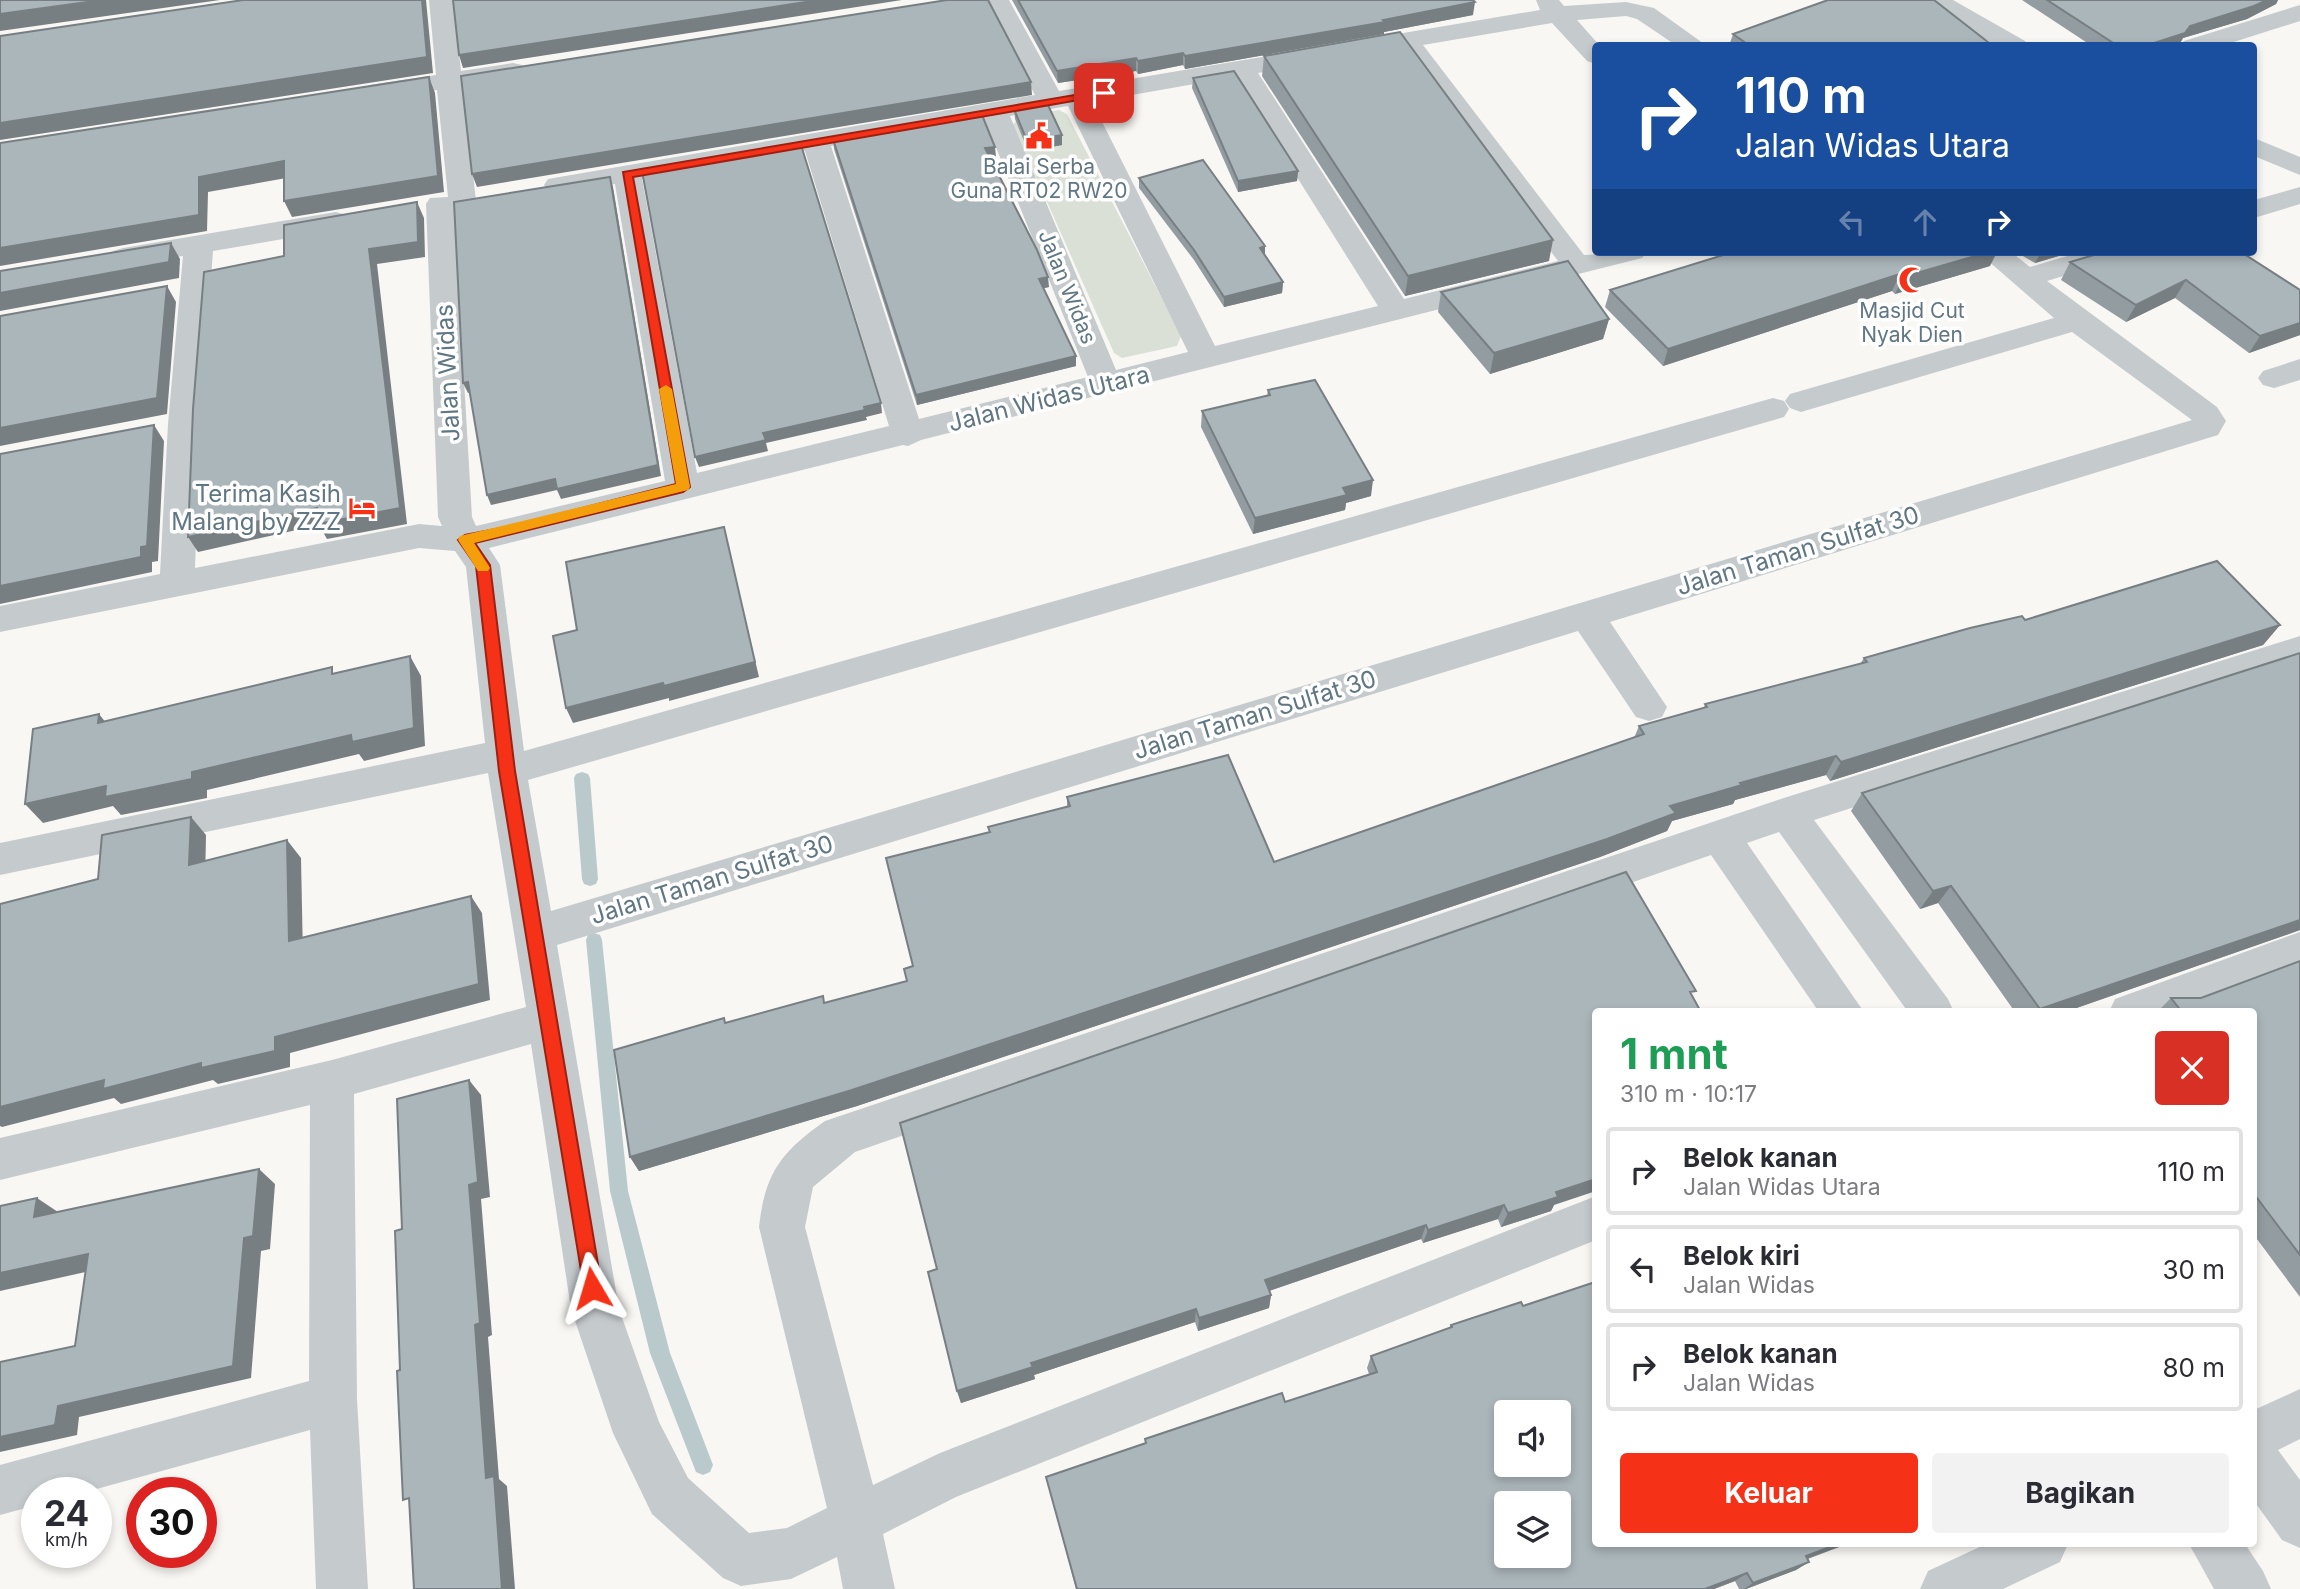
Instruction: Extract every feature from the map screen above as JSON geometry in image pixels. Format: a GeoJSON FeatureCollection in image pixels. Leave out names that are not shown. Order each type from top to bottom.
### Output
{"type":"FeatureCollection","features":[{"type":"Feature","properties":{"kind":"street","name":"Jalan Widas"},"geometry":{"type":"LineString","coordinates":[[441,0],[450,80],[438,205],[455,517],[465,540],[483,565],[506,763],[587,1247],[594,1308],[638,1433],[670,1496],[741,1560],[791,1553],[855,1520]]}},
{"type":"Feature","properties":{"kind":"street"},"geometry":{"type":"LineString","coordinates":[[998,0],[1064,100],[1206,358]]}},
{"type":"Feature","properties":{"kind":"street"},"geometry":{"type":"LineString","coordinates":[[1935,0],[2009,42]]}},
{"type":"Feature","properties":{"kind":"street"},"geometry":{"type":"LineString","coordinates":[[1552,7],[1592,52]]}},
{"type":"Feature","properties":{"kind":"street"},"geometry":{"type":"LineString","coordinates":[[531,190],[1242,69],[1552,7],[1626,9],[1645,13],[1689,42]]}},
{"type":"Feature","properties":{"kind":"street"},"geometry":{"type":"LineString","coordinates":[[2206,42],[2300,13]]}},
{"type":"Feature","properties":{"kind":"street"},"geometry":{"type":"LineString","coordinates":[[1405,38],[1577,267]]}},
{"type":"Feature","properties":{"kind":"street"},"geometry":{"type":"LineString","coordinates":[[354,95],[531,68]]}},
{"type":"Feature","properties":{"kind":"street"},"geometry":{"type":"LineString","coordinates":[[1242,69],[1397,311]]}},
{"type":"Feature","properties":{"kind":"street","name":"Jalan Widas"},"geometry":{"type":"LineString","coordinates":[[995,112],[1106,384]]}},
{"type":"Feature","properties":{"kind":"street"},"geometry":{"type":"LineString","coordinates":[[816,142],[908,435]]}},
{"type":"Feature","properties":{"kind":"street"},"geometry":{"type":"LineString","coordinates":[[2257,147],[2300,167]]}},
{"type":"Feature","properties":{"kind":"street"},"geometry":{"type":"LineString","coordinates":[[627,174],[683,487]]}},
{"type":"Feature","properties":{"kind":"street"},"geometry":{"type":"LineString","coordinates":[[2257,208],[2300,195]]}},
{"type":"Feature","properties":{"kind":"street"},"geometry":{"type":"LineString","coordinates":[[438,205],[490,196]]}},
{"type":"Feature","properties":{"kind":"street"},"geometry":{"type":"LineString","coordinates":[[93,262],[360,218]]}},
{"type":"Feature","properties":{"kind":"street"},"geometry":{"type":"LineString","coordinates":[[177,583],[171,427],[182,289],[199,244]]}},
{"type":"Feature","properties":{"kind":"street","name":"Jalan Widas Utara"},"geometry":{"type":"LineString","coordinates":[[0,619],[419,536],[465,540],[512,531],[683,487],[908,435],[1617,256]]}},
{"type":"Feature","properties":{"kind":"street"},"geometry":{"type":"LineString","coordinates":[[1998,256],[2077,321]]}},
{"type":"Feature","properties":{"kind":"street"},"geometry":{"type":"LineString","coordinates":[[2029,277],[2099,256]]}},
{"type":"Feature","properties":{"kind":"street"},"geometry":{"type":"LineString","coordinates":[[0,859],[506,763],[1787,405],[2077,321]]}},
{"type":"Feature","properties":{"kind":"street","name":"Jalan Taman Sulfat 30"},"geometry":{"type":"LineString","coordinates":[[534,934],[2207,427],[2210,421],[2206,415],[2077,321]]}},
{"type":"Feature","properties":{"kind":"street"},"geometry":{"type":"LineString","coordinates":[[1586,615],[1649,707]]}},
{"type":"Feature","properties":{"kind":"street"},"geometry":{"type":"LineString","coordinates":[[869,1589],[855,1520],[782,1227],[784,1199],[798,1166],[841,1136],[1721,838],[1787,813],[2300,650]]}},
{"type":"Feature","properties":{"kind":"street"},"geometry":{"type":"LineString","coordinates":[[1787,813],[1930,1008]]}},
{"type":"Feature","properties":{"kind":"street"},"geometry":{"type":"LineString","coordinates":[[1721,838],[1840,1008]]}},
{"type":"Feature","properties":{"kind":"street"},"geometry":{"type":"LineString","coordinates":[[2141,1008],[2300,950]]}},
{"type":"Feature","properties":{"kind":"street"},"geometry":{"type":"LineString","coordinates":[[0,1159],[332,1080],[549,1020]]}},
{"type":"Feature","properties":{"kind":"street"},"geometry":{"type":"LineString","coordinates":[[332,1080],[333,1399],[342,1589]]}},
{"type":"Feature","properties":{"kind":"street"},"geometry":{"type":"LineString","coordinates":[[855,1520],[940,1478],[1592,1220]]}},
{"type":"Feature","properties":{"kind":"street"},"geometry":{"type":"LineString","coordinates":[[0,1490],[333,1399]]}},
{"type":"Feature","properties":{"kind":"street"},"geometry":{"type":"LineString","coordinates":[[2257,1434],[2300,1414]]}},
{"type":"Feature","properties":{"kind":"street"},"geometry":{"type":"LineString","coordinates":[[2257,1463],[2300,1522]]}},
{"type":"Feature","properties":{"kind":"street"},"geometry":{"type":"LineString","coordinates":[[1946,1589],[2036,1547]]}},
{"type":"Feature","properties":{"kind":"street"},"geometry":{"type":"LineString","coordinates":[[2217,1547],[2245,1589]]}},
{"type":"Feature","properties":{"kind":"shaded area"},"geometry":{"type":"Polygon","coordinates":[[[1059,110],[1067,114],[1181,336],[1177,346],[1122,358],[1114,353],[1013,125],[1020,116],[1059,110]]]}},
{"type":"Feature","properties":{"kind":"building"},"geometry":{"type":"Polygon","coordinates":[[[0,0],[102,0],[0,14],[0,0]]]}},
{"type":"Feature","properties":{"kind":"building"},"geometry":{"type":"Polygon","coordinates":[[[243,0],[422,0],[427,57],[0,123],[0,36],[243,0]]]}},
{"type":"Feature","properties":{"kind":"building"},"geometry":{"type":"Polygon","coordinates":[[[453,0],[819,0],[459,55],[453,0]]]}},
{"type":"Feature","properties":{"kind":"building"},"geometry":{"type":"Polygon","coordinates":[[[947,0],[988,0],[1031,82],[472,174],[461,76],[947,0]]]}},
{"type":"Feature","properties":{"kind":"building"},"geometry":{"type":"Polygon","coordinates":[[[1018,0],[1475,2],[1383,20],[1385,22],[1185,56],[1183,53],[1138,61],[1136,58],[1057,71],[1018,0]]]}},
{"type":"Feature","properties":{"kind":"building"},"geometry":{"type":"Polygon","coordinates":[[[1828,0],[1934,0],[1988,42],[1744,42],[1733,34],[1828,0]]]}},
{"type":"Feature","properties":{"kind":"building"},"geometry":{"type":"Polygon","coordinates":[[[2047,0],[2267,0],[2190,26],[2185,33],[2157,42],[2112,42],[2047,0]]]}},
{"type":"Feature","properties":{"kind":"building"},"geometry":{"type":"Polygon","coordinates":[[[1400,32],[1553,240],[1408,276],[1264,56],[1400,32]]]}},
{"type":"Feature","properties":{"kind":"building"},"geometry":{"type":"Polygon","coordinates":[[[1234,71],[1298,171],[1238,181],[1193,78],[1234,71]]]}},
{"type":"Feature","properties":{"kind":"building"},"geometry":{"type":"Polygon","coordinates":[[[429,77],[438,176],[284,201],[284,161],[199,177],[199,215],[0,248],[0,143],[429,77]]]}},
{"type":"Feature","properties":{"kind":"building"},"geometry":{"type":"Polygon","coordinates":[[[1047,103],[1062,135],[1027,141],[1014,109],[1047,103]]]}},
{"type":"Feature","properties":{"kind":"building"},"geometry":{"type":"Polygon","coordinates":[[[982,115],[995,147],[985,148],[1037,250],[1048,277],[1039,279],[1076,356],[916,395],[833,139],[982,115]]]}},
{"type":"Feature","properties":{"kind":"building"},"geometry":{"type":"Polygon","coordinates":[[[801,145],[881,403],[864,407],[865,410],[763,433],[766,440],[695,457],[642,171],[801,145]]]}},
{"type":"Feature","properties":{"kind":"building"},"geometry":{"type":"Polygon","coordinates":[[[1203,160],[1265,246],[1260,248],[1283,282],[1224,297],[1194,250],[1139,178],[1203,160]]]}},
{"type":"Feature","properties":{"kind":"building"},"geometry":{"type":"Polygon","coordinates":[[[610,177],[658,465],[557,489],[555,479],[487,495],[468,382],[463,383],[454,202],[610,177]]]}},
{"type":"Feature","properties":{"kind":"building"},"geometry":{"type":"Polygon","coordinates":[[[417,202],[418,242],[369,249],[400,508],[318,524],[317,508],[188,537],[193,409],[204,272],[284,256],[284,225],[417,202]]]}},
{"type":"Feature","properties":{"kind":"building"},"geometry":{"type":"Polygon","coordinates":[[[171,243],[169,262],[0,293],[0,271],[171,243]]]}},
{"type":"Feature","properties":{"kind":"building"},"geometry":{"type":"Polygon","coordinates":[[[1720,256],[1975,256],[1903,277],[1900,274],[1668,349],[1610,290],[1720,256]]]}},
{"type":"Feature","properties":{"kind":"building"},"geometry":{"type":"Polygon","coordinates":[[[2090,256],[2247,256],[2300,290],[2300,323],[2260,336],[2186,280],[2136,305],[2070,262],[2090,256]]]}},
{"type":"Feature","properties":{"kind":"building"},"geometry":{"type":"Polygon","coordinates":[[[1568,261],[1609,319],[1494,353],[1441,292],[1568,261]]]}},
{"type":"Feature","properties":{"kind":"building"},"geometry":{"type":"Polygon","coordinates":[[[167,286],[157,398],[0,428],[0,316],[167,286]]]}},
{"type":"Feature","properties":{"kind":"building"},"geometry":{"type":"Polygon","coordinates":[[[1315,380],[1373,480],[1343,488],[1347,495],[1255,518],[1202,411],[1270,395],[1268,390],[1315,380]]]}},
{"type":"Feature","properties":{"kind":"building"},"geometry":{"type":"Polygon","coordinates":[[[154,425],[147,546],[141,547],[141,557],[0,586],[0,454],[154,425]]]}},
{"type":"Feature","properties":{"kind":"building"},"geometry":{"type":"Polygon","coordinates":[[[724,527],[755,662],[566,708],[553,636],[577,630],[566,562],[724,527]]]}},
{"type":"Feature","properties":{"kind":"building"},"geometry":{"type":"Polygon","coordinates":[[[2217,561],[2280,625],[1841,762],[1836,756],[1740,783],[1742,785],[1670,806],[1676,813],[1607,839],[852,1090],[630,1157],[614,1050],[724,1018],[725,1023],[823,996],[824,1003],[907,981],[904,969],[913,966],[886,858],[990,832],[988,827],[1070,806],[1067,797],[1228,755],[1274,862],[1644,734],[1639,726],[1707,707],[1705,704],[1867,662],[1864,658],[1970,628],[2022,616],[2025,620],[2217,561]]]}},
{"type":"Feature","properties":{"kind":"building"},"geometry":{"type":"Polygon","coordinates":[[[2300,653],[2300,920],[2043,1008],[2039,1008],[1951,886],[1933,891],[1862,793],[2300,653]]]}},
{"type":"Feature","properties":{"kind":"building"},"geometry":{"type":"Polygon","coordinates":[[[410,656],[414,728],[352,742],[351,735],[192,772],[192,779],[105,797],[106,786],[25,804],[33,729],[99,714],[98,723],[332,667],[332,674],[410,656]]]}},
{"type":"Feature","properties":{"kind":"building"},"geometry":{"type":"Polygon","coordinates":[[[191,817],[189,865],[287,840],[289,941],[471,896],[479,984],[275,1037],[275,1051],[201,1068],[201,1063],[103,1089],[104,1080],[0,1107],[0,904],[98,879],[102,835],[191,817]]]}},
{"type":"Feature","properties":{"kind":"building"},"geometry":{"type":"Polygon","coordinates":[[[1626,872],[1696,991],[1690,992],[1699,1008],[1592,1008],[1592,1180],[1556,1192],[1558,1197],[1508,1213],[1504,1205],[1428,1230],[1426,1225],[1265,1280],[1271,1295],[1199,1318],[1196,1309],[1031,1363],[1033,1367],[957,1391],[928,1272],[937,1269],[900,1123],[1626,872]]]}},
{"type":"Feature","properties":{"kind":"building"},"geometry":{"type":"Polygon","coordinates":[[[2300,961],[2300,1255],[2257,1198],[2257,1008],[2179,1008],[2171,998],[2201,998],[2300,961]]]}},
{"type":"Feature","properties":{"kind":"building"},"geometry":{"type":"Polygon","coordinates":[[[469,1080],[478,1182],[469,1185],[480,1323],[475,1325],[486,1478],[494,1476],[502,1589],[414,1589],[409,1498],[403,1500],[397,1371],[400,1370],[395,1231],[402,1229],[397,1099],[469,1080]]]}},
{"type":"Feature","properties":{"kind":"building"},"geometry":{"type":"Polygon","coordinates":[[[259,1169],[253,1236],[244,1238],[233,1366],[58,1406],[55,1425],[0,1437],[0,1362],[75,1346],[88,1254],[0,1273],[0,1206],[37,1198],[34,1217],[259,1169]]]}},
{"type":"Feature","properties":{"kind":"building"},"geometry":{"type":"Polygon","coordinates":[[[1592,1283],[1592,1547],[1830,1547],[1806,1556],[1809,1562],[1753,1583],[1747,1573],[1705,1589],[1077,1589],[1046,1477],[1146,1443],[1145,1439],[1282,1393],[1285,1402],[1377,1372],[1371,1356],[1452,1327],[1451,1325],[1521,1302],[1523,1306],[1592,1283]]]}},
{"type":"Feature","properties":{"kind":"waterway"},"geometry":{"type":"LineString","coordinates":[[582,778],[590,879]]}},
{"type":"Feature","properties":{"kind":"waterway"},"geometry":{"type":"LineString","coordinates":[[594,940],[619,1191],[660,1353],[703,1465]]}},
{"type":"Feature","properties":{"kind":"slow traffic"},"geometry":{"type":"LineString","coordinates":[[483,568],[465,540],[512,531],[683,487],[666,389]]}},
{"type":"Feature","properties":{"kind":"place","name":"Balai Serba Guna RT02 RW20"},"geometry":{"type":"Point","coordinates":[1039,136]}},
{"type":"Feature","properties":{"kind":"place","name":"Masjid Cut Nyak Dien"},"geometry":{"type":"Point","coordinates":[1912,280]}},
{"type":"Feature","properties":{"kind":"place","name":"Terima Kasih Malang by ZZZ"},"geometry":{"type":"Point","coordinates":[362,508]}},
{"type":"Feature","properties":{"kind":"route"},"geometry":{"type":"LineString","coordinates":[[592,1288],[507,771],[483,565],[465,540],[512,531],[683,487],[627,174],[1104,93]]}}]}
